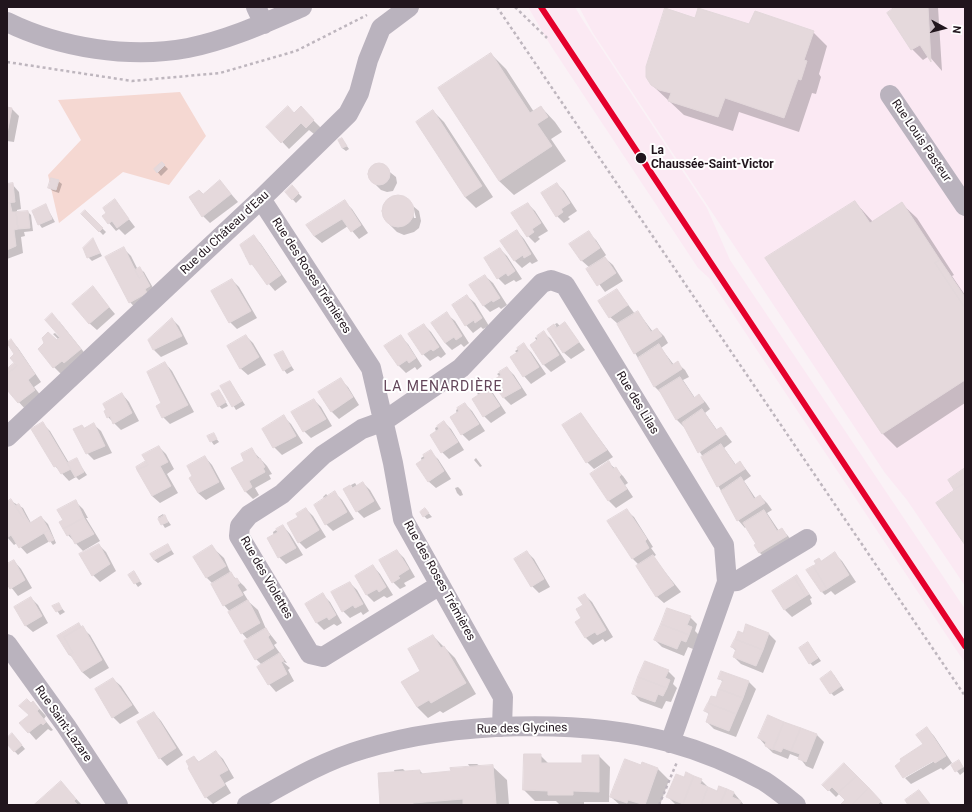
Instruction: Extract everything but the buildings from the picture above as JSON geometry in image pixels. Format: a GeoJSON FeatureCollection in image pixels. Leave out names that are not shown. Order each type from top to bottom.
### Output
{"type":"FeatureCollection","features":[{"type":"Feature","properties":{"kind":"street"},"geometry":{"type":"LineString","coordinates":[[7,22],[56,40],[96,48],[142,52],[187,48],[234,36],[260,15],[302,7]]}},
{"type":"Feature","properties":{"kind":"street","name":"Rue du Château d'Eau"},"geometry":{"type":"LineString","coordinates":[[7,436],[261,199],[348,114],[359,93],[368,60],[381,28],[409,7]]}},
{"type":"Feature","properties":{"kind":"street","name":"Rue Louis Pasteur"},"geometry":{"type":"LineString","coordinates":[[890,95],[965,206]]}},
{"type":"Feature","properties":{"kind":"street","name":"Rue des Roses Trémières"},"geometry":{"type":"LineString","coordinates":[[261,199],[371,368],[384,421],[403,519],[503,697],[502,727]]}},
{"type":"Feature","properties":{"kind":"street","name":"Rue des Lilas"},"geometry":{"type":"LineString","coordinates":[[384,421],[461,368],[542,283],[551,280],[565,285],[724,545],[728,582],[670,742]]}},
{"type":"Feature","properties":{"kind":"street","name":"Rue des Violettes"},"geometry":{"type":"LineString","coordinates":[[384,421],[362,430],[323,455],[282,494],[249,515],[240,526],[239,536],[310,654],[323,657],[440,585]]}},
{"type":"Feature","properties":{"kind":"street"},"geometry":{"type":"LineString","coordinates":[[728,582],[737,581],[801,542]]}},
{"type":"Feature","properties":{"kind":"street","name":"Rue Saint-Lazare"},"geometry":{"type":"LineString","coordinates":[[7,644],[66,726],[118,805]]}},
{"type":"Feature","properties":{"kind":"street","name":"Rue des Glycines"},"geometry":{"type":"LineString","coordinates":[[247,805],[320,765],[363,749],[398,740],[442,732],[502,727],[564,728],[617,732],[670,742],[728,763],[766,782],[796,805]]}},
{"type":"Feature","properties":{"kind":"path"},"geometry":{"type":"LineString","coordinates":[[497,7],[965,696]]}},
{"type":"Feature","properties":{"kind":"path"},"geometry":{"type":"LineString","coordinates":[[515,7],[547,38]]}},
{"type":"Feature","properties":{"kind":"path"},"geometry":{"type":"LineString","coordinates":[[659,805],[680,757],[690,749]]}},
{"type":"Feature","properties":{"kind":"shaded area"},"geometry":{"type":"Polygon","coordinates":[[[528,7],[575,7],[707,208],[730,260],[965,609],[965,663],[709,278],[698,268],[551,46],[528,7]]]}},
{"type":"Feature","properties":{"kind":"shaded area"},"geometry":{"type":"Polygon","coordinates":[[[579,7],[965,7],[965,586],[907,500],[885,473],[593,33],[579,7]]]}},
{"type":"Feature","properties":{"kind":"shaded area"},"geometry":{"type":"Polygon","coordinates":[[[180,92],[206,136],[169,185],[123,172],[59,223],[48,175],[81,140],[58,100],[180,92]]]}},
{"type":"Feature","properties":{"kind":"transit line"},"geometry":{"type":"LineString","coordinates":[[541,7],[965,646]]}},
{"type":"Feature","properties":{"kind":"place","name":"La Chaussée-Saint-Victor"},"geometry":{"type":"Point","coordinates":[641,158]}},
{"type":"Feature","properties":{"kind":"district","name":"LA MENARDIÈRE"},"geometry":{"type":"Point","coordinates":[443,387]}}]}
